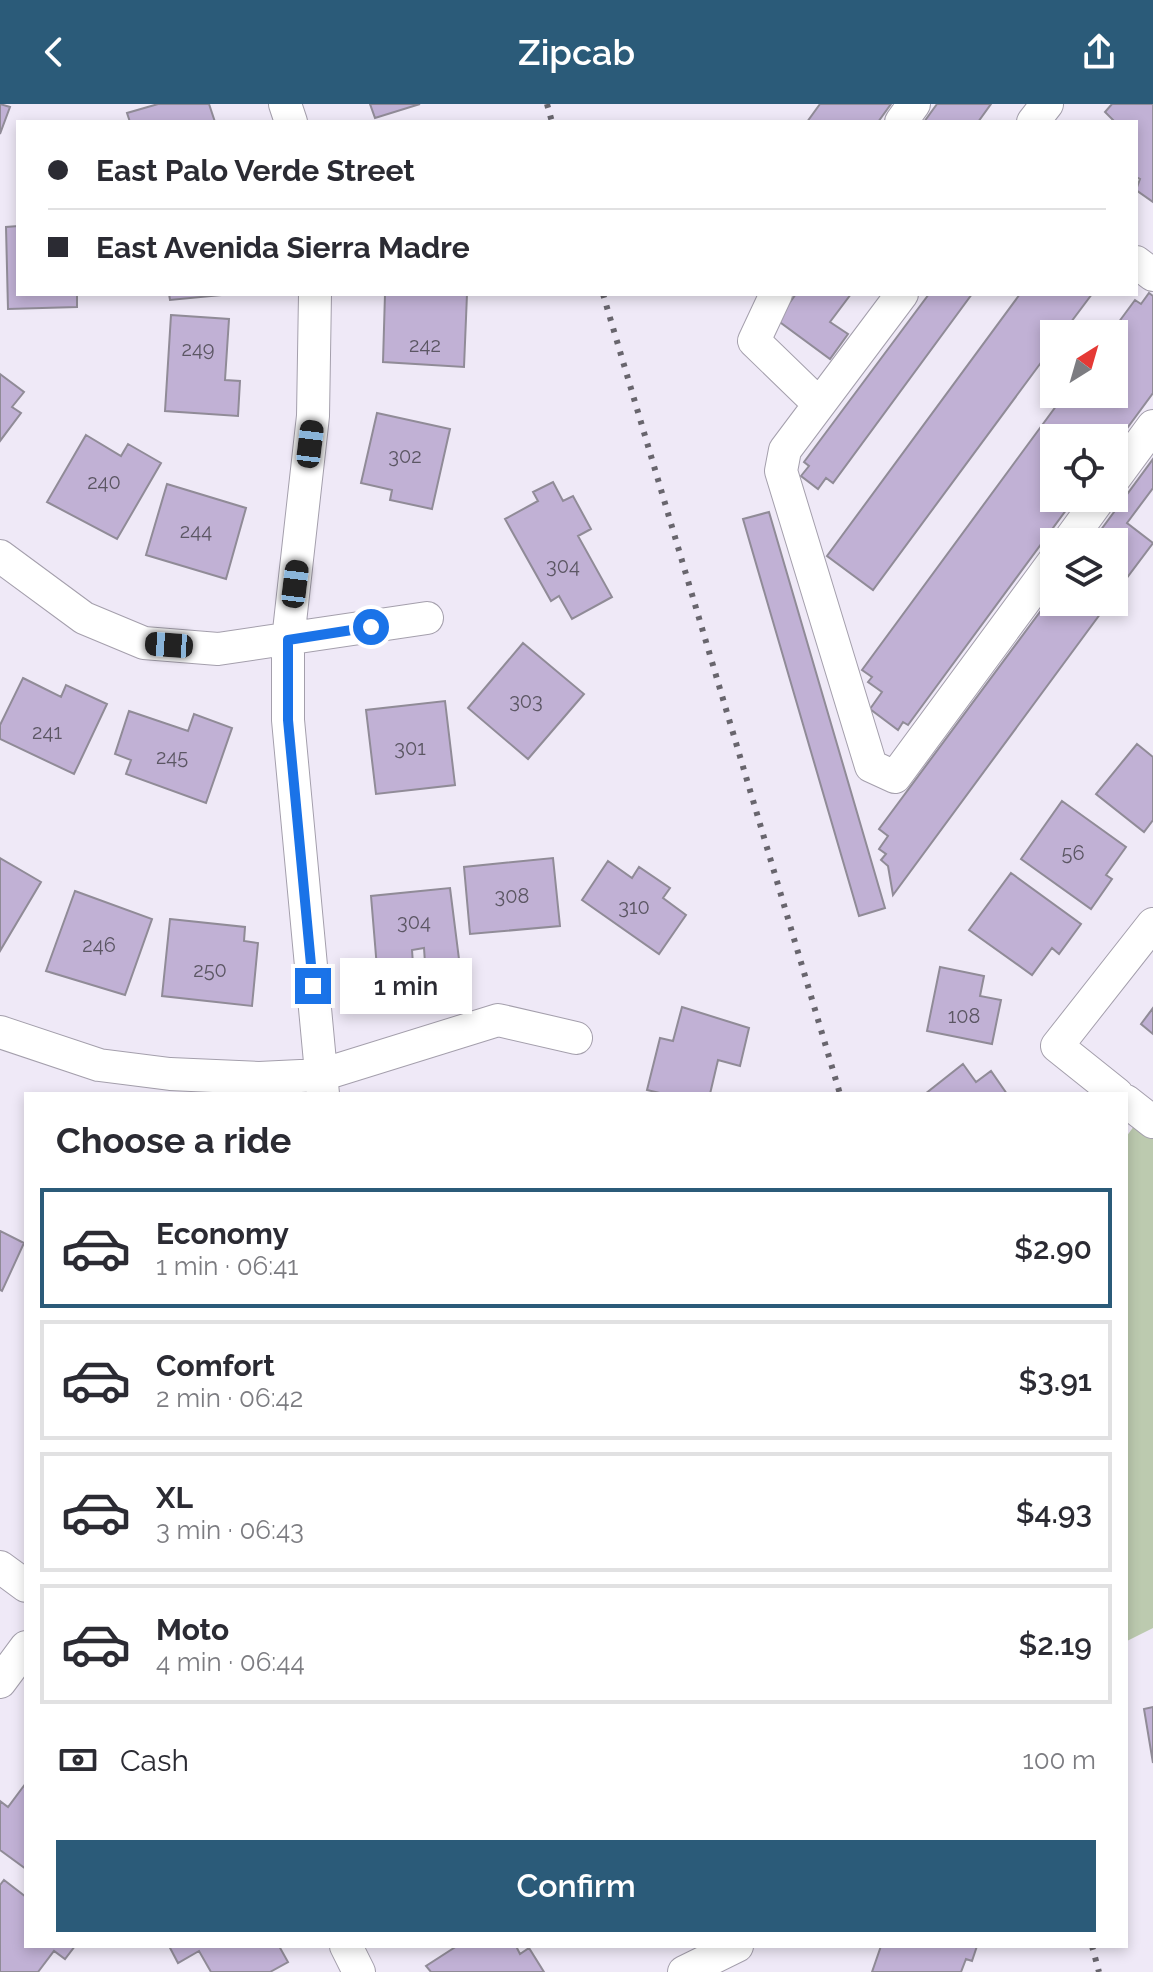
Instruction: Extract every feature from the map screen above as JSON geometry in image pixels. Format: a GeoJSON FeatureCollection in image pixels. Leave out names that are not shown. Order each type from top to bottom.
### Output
{"type":"FeatureCollection","features":[{"type":"Feature","properties":{"kind":"street"},"geometry":{"type":"LineString","coordinates":[[1035,120],[1047,104]]}},
{"type":"Feature","properties":{"kind":"street"},"geometry":{"type":"LineString","coordinates":[[315,296],[313,416],[288,640],[288,720],[322,1084]]}},
{"type":"Feature","properties":{"kind":"street"},"geometry":{"type":"LineString","coordinates":[[775,296],[754,341],[819,404]]}},
{"type":"Feature","properties":{"kind":"street"},"geometry":{"type":"LineString","coordinates":[[900,296],[785,450],[781,471],[871,766],[895,777],[1040,580]]}},
{"type":"Feature","properties":{"kind":"street"},"geometry":{"type":"LineString","coordinates":[[1128,460],[1153,426]]}},
{"type":"Feature","properties":{"kind":"street"},"geometry":{"type":"LineString","coordinates":[[0,556],[84,618],[144,643],[218,649],[427,618]]}},
{"type":"Feature","properties":{"kind":"street"},"geometry":{"type":"LineString","coordinates":[[1114,1092],[1057,1046],[1153,924]]}},
{"type":"Feature","properties":{"kind":"street"},"geometry":{"type":"LineString","coordinates":[[0,1032],[99,1065],[170,1074],[322,1084],[498,1020],[576,1038]]}},
{"type":"Feature","properties":{"kind":"street"},"geometry":{"type":"LineString","coordinates":[[1128,1103],[1153,1122]]}},
{"type":"Feature","properties":{"kind":"street"},"geometry":{"type":"LineString","coordinates":[[0,1567],[24,1585]]}},
{"type":"Feature","properties":{"kind":"street"},"geometry":{"type":"LineString","coordinates":[[0,1682],[24,1650]]}},
{"type":"Feature","properties":{"kind":"street"},"geometry":{"type":"LineString","coordinates":[[347,1948],[359,1972]]}},
{"type":"Feature","properties":{"kind":"street"},"geometry":{"type":"LineString","coordinates":[[684,1972],[733,1948]]}},
{"type":"Feature","properties":{"kind":"green space"},"geometry":{"type":"Polygon","coordinates":[[[1143,1114],[1153,1122],[1153,1628],[1128,1640],[1128,1134],[1143,1114]]]}},
{"type":"Feature","properties":{"kind":"building"},"geometry":{"type":"Polygon","coordinates":[[[0,104],[10,107],[0,134],[0,104]]]}},
{"type":"Feature","properties":{"kind":"building"},"geometry":{"type":"Polygon","coordinates":[[[158,104],[209,104],[214,120],[129,120],[127,113],[158,104]]]}},
{"type":"Feature","properties":{"kind":"building"},"geometry":{"type":"Polygon","coordinates":[[[370,104],[420,104],[375,118],[370,104]]]}},
{"type":"Feature","properties":{"kind":"building"},"geometry":{"type":"Polygon","coordinates":[[[820,104],[891,104],[879,120],[808,120],[820,104]]]}},
{"type":"Feature","properties":{"kind":"building"},"geometry":{"type":"Polygon","coordinates":[[[937,104],[991,104],[979,120],[925,120],[937,104]]]}},
{"type":"Feature","properties":{"kind":"building"},"geometry":{"type":"Polygon","coordinates":[[[1112,104],[1153,104],[1153,202],[1138,191],[1138,120],[1113,120],[1105,112],[1112,104]]]}},
{"type":"Feature","properties":{"kind":"building"},"geometry":{"type":"Polygon","coordinates":[[[16,226],[16,296],[77,296],[77,307],[8,309],[6,227],[16,226]]]}},
{"type":"Feature","properties":{"kind":"building"},"geometry":{"type":"Polygon","coordinates":[[[1149,293],[1153,296],[1153,393],[1128,427],[1128,424],[1043,424],[1055,408],[1128,408],[1128,320],[1120,320],[1135,300],[1141,304],[1149,293]]]}},
{"type":"Feature","properties":{"kind":"building"},"geometry":{"type":"Polygon","coordinates":[[[169,296],[211,296],[170,300],[169,296]]]}},
{"type":"Feature","properties":{"kind":"building"},"geometry":{"type":"Polygon","coordinates":[[[385,296],[467,296],[464,367],[383,362],[385,296]]]}},
{"type":"Feature","properties":{"kind":"building"},"geometry":{"type":"Polygon","coordinates":[[[795,296],[850,296],[830,322],[848,334],[830,359],[777,320],[795,296]]]}},
{"type":"Feature","properties":{"kind":"building"},"geometry":{"type":"Polygon","coordinates":[[[928,296],[971,296],[833,483],[826,478],[818,489],[801,476],[809,466],[804,462],[928,296]]]}},
{"type":"Feature","properties":{"kind":"building"},"geometry":{"type":"Polygon","coordinates":[[[1019,296],[1090,296],[1072,320],[1040,320],[1040,364],[873,590],[827,556],[1019,296]]]}},
{"type":"Feature","properties":{"kind":"building"},"geometry":{"type":"Polygon","coordinates":[[[171,315],[229,319],[225,380],[240,381],[238,416],[165,411],[171,315]]]}},
{"type":"Feature","properties":{"kind":"building"},"geometry":{"type":"Polygon","coordinates":[[[0,374],[24,392],[12,407],[21,413],[0,441],[0,374]]]}},
{"type":"Feature","properties":{"kind":"building"},"geometry":{"type":"Polygon","coordinates":[[[377,413],[450,429],[432,509],[390,500],[392,490],[361,483],[377,413]]]}},
{"type":"Feature","properties":{"kind":"building"},"geometry":{"type":"Polygon","coordinates":[[[1040,428],[1040,512],[1065,512],[1053,528],[1040,528],[1040,546],[908,725],[903,722],[898,730],[870,709],[882,692],[868,682],[872,677],[862,670],[1040,428]]]}},
{"type":"Feature","properties":{"kind":"building"},"geometry":{"type":"Polygon","coordinates":[[[86,435],[121,456],[128,444],[161,463],[117,539],[47,502],[86,435]]]}},
{"type":"Feature","properties":{"kind":"building"},"geometry":{"type":"Polygon","coordinates":[[[1153,459],[1153,488],[1127,523],[1153,543],[1128,576],[1128,528],[1102,528],[1114,512],[1128,512],[1128,493],[1153,459]]]}},
{"type":"Feature","properties":{"kind":"building"},"geometry":{"type":"Polygon","coordinates":[[[553,482],[563,501],[573,496],[591,529],[578,536],[612,597],[572,619],[559,596],[551,601],[505,519],[538,501],[533,492],[553,482]]]}},
{"type":"Feature","properties":{"kind":"building"},"geometry":{"type":"Polygon","coordinates":[[[167,484],[246,508],[226,579],[146,555],[167,484]]]}},
{"type":"Feature","properties":{"kind":"building"},"geometry":{"type":"Polygon","coordinates":[[[769,512],[885,908],[859,916],[743,519],[769,512]]]}},
{"type":"Feature","properties":{"kind":"building"},"geometry":{"type":"Polygon","coordinates":[[[1040,612],[1040,616],[1099,616],[893,895],[888,866],[881,860],[886,854],[879,849],[888,836],[879,829],[1040,612]]]}},
{"type":"Feature","properties":{"kind":"building"},"geometry":{"type":"Polygon","coordinates":[[[523,643],[584,694],[528,759],[468,708],[523,643]]]}},
{"type":"Feature","properties":{"kind":"building"},"geometry":{"type":"Polygon","coordinates":[[[23,678],[61,697],[66,685],[107,704],[74,774],[0,739],[0,725],[23,678]]]}},
{"type":"Feature","properties":{"kind":"building"},"geometry":{"type":"Polygon","coordinates":[[[445,701],[455,785],[376,794],[366,710],[445,701]]]}},
{"type":"Feature","properties":{"kind":"building"},"geometry":{"type":"Polygon","coordinates":[[[129,711],[188,731],[194,714],[232,728],[206,803],[126,774],[131,760],[115,754],[129,711]]]}},
{"type":"Feature","properties":{"kind":"building"},"geometry":{"type":"Polygon","coordinates":[[[1137,744],[1153,757],[1153,820],[1144,832],[1096,794],[1137,744]]]}},
{"type":"Feature","properties":{"kind":"building"},"geometry":{"type":"Polygon","coordinates":[[[1062,801],[1126,847],[1106,875],[1112,879],[1091,909],[1021,859],[1062,801]]]}},
{"type":"Feature","properties":{"kind":"building"},"geometry":{"type":"Polygon","coordinates":[[[0,858],[41,882],[0,951],[0,858]]]}},
{"type":"Feature","properties":{"kind":"building"},"geometry":{"type":"Polygon","coordinates":[[[553,858],[560,926],[470,934],[464,867],[553,858]]]}},
{"type":"Feature","properties":{"kind":"building"},"geometry":{"type":"Polygon","coordinates":[[[608,861],[632,878],[639,867],[670,888],[663,898],[686,915],[659,954],[582,900],[608,861]]]}},
{"type":"Feature","properties":{"kind":"building"},"geometry":{"type":"Polygon","coordinates":[[[1011,873],[1081,924],[1059,954],[1052,948],[1032,975],[969,930],[1011,873]]]}},
{"type":"Feature","properties":{"kind":"building"},"geometry":{"type":"Polygon","coordinates":[[[450,888],[459,959],[425,963],[424,948],[412,950],[413,964],[377,968],[371,896],[450,888]]]}},
{"type":"Feature","properties":{"kind":"building"},"geometry":{"type":"Polygon","coordinates":[[[75,891],[152,919],[125,995],[46,971],[75,891]]]}},
{"type":"Feature","properties":{"kind":"building"},"geometry":{"type":"Polygon","coordinates":[[[170,919],[245,927],[244,941],[258,943],[252,1006],[162,996],[170,919]]]}},
{"type":"Feature","properties":{"kind":"building"},"geometry":{"type":"Polygon","coordinates":[[[940,967],[984,976],[980,996],[1001,1000],[992,1044],[927,1031],[940,967]]]}},
{"type":"Feature","properties":{"kind":"building"},"geometry":{"type":"Polygon","coordinates":[[[682,1007],[749,1028],[740,1066],[718,1060],[710,1092],[647,1090],[660,1038],[673,1041],[682,1007]]]}},
{"type":"Feature","properties":{"kind":"building"},"geometry":{"type":"Polygon","coordinates":[[[1153,1008],[1153,1034],[1141,1024],[1153,1008]]]}},
{"type":"Feature","properties":{"kind":"building"},"geometry":{"type":"Polygon","coordinates":[[[963,1064],[976,1082],[991,1071],[1006,1092],[928,1092],[963,1064]]]}},
{"type":"Feature","properties":{"kind":"building"},"geometry":{"type":"Polygon","coordinates":[[[0,1231],[24,1243],[2,1291],[0,1290],[0,1231]]]}},
{"type":"Feature","properties":{"kind":"building"},"geometry":{"type":"Polygon","coordinates":[[[1153,1707],[1153,1763],[1144,1709],[1153,1707]]]}},
{"type":"Feature","properties":{"kind":"building"},"geometry":{"type":"Polygon","coordinates":[[[24,1786],[24,1868],[0,1850],[0,1801],[8,1807],[24,1786]]]}},
{"type":"Feature","properties":{"kind":"building"},"geometry":{"type":"Polygon","coordinates":[[[4,1880],[24,1895],[24,1948],[73,1948],[65,1959],[54,1951],[38,1972],[0,1972],[0,1885],[4,1880]]]}},
{"type":"Feature","properties":{"kind":"building"},"geometry":{"type":"Polygon","coordinates":[[[170,1948],[280,1948],[288,1962],[270,1972],[211,1972],[199,1951],[178,1963],[170,1948]]]}},
{"type":"Feature","properties":{"kind":"building"},"geometry":{"type":"Polygon","coordinates":[[[454,1948],[517,1948],[520,1954],[529,1948],[544,1972],[431,1972],[426,1966],[454,1948]]]}},
{"type":"Feature","properties":{"kind":"building"},"geometry":{"type":"Polygon","coordinates":[[[880,1948],[976,1948],[972,1961],[966,1959],[961,1972],[872,1972],[880,1948]]]}},
{"type":"Feature","properties":{"kind":"railway"},"geometry":{"type":"LineString","coordinates":[[547,104],[551,120]]}},
{"type":"Feature","properties":{"kind":"railway"},"geometry":{"type":"LineString","coordinates":[[604,296],[839,1092]]}},
{"type":"Feature","properties":{"kind":"railway"},"geometry":{"type":"LineString","coordinates":[[1093,1948],[1099,1972]]}},
{"type":"Feature","properties":{"kind":"route"},"geometry":{"type":"LineString","coordinates":[[313,986],[288,720],[288,640],[371,627]]}}]}
